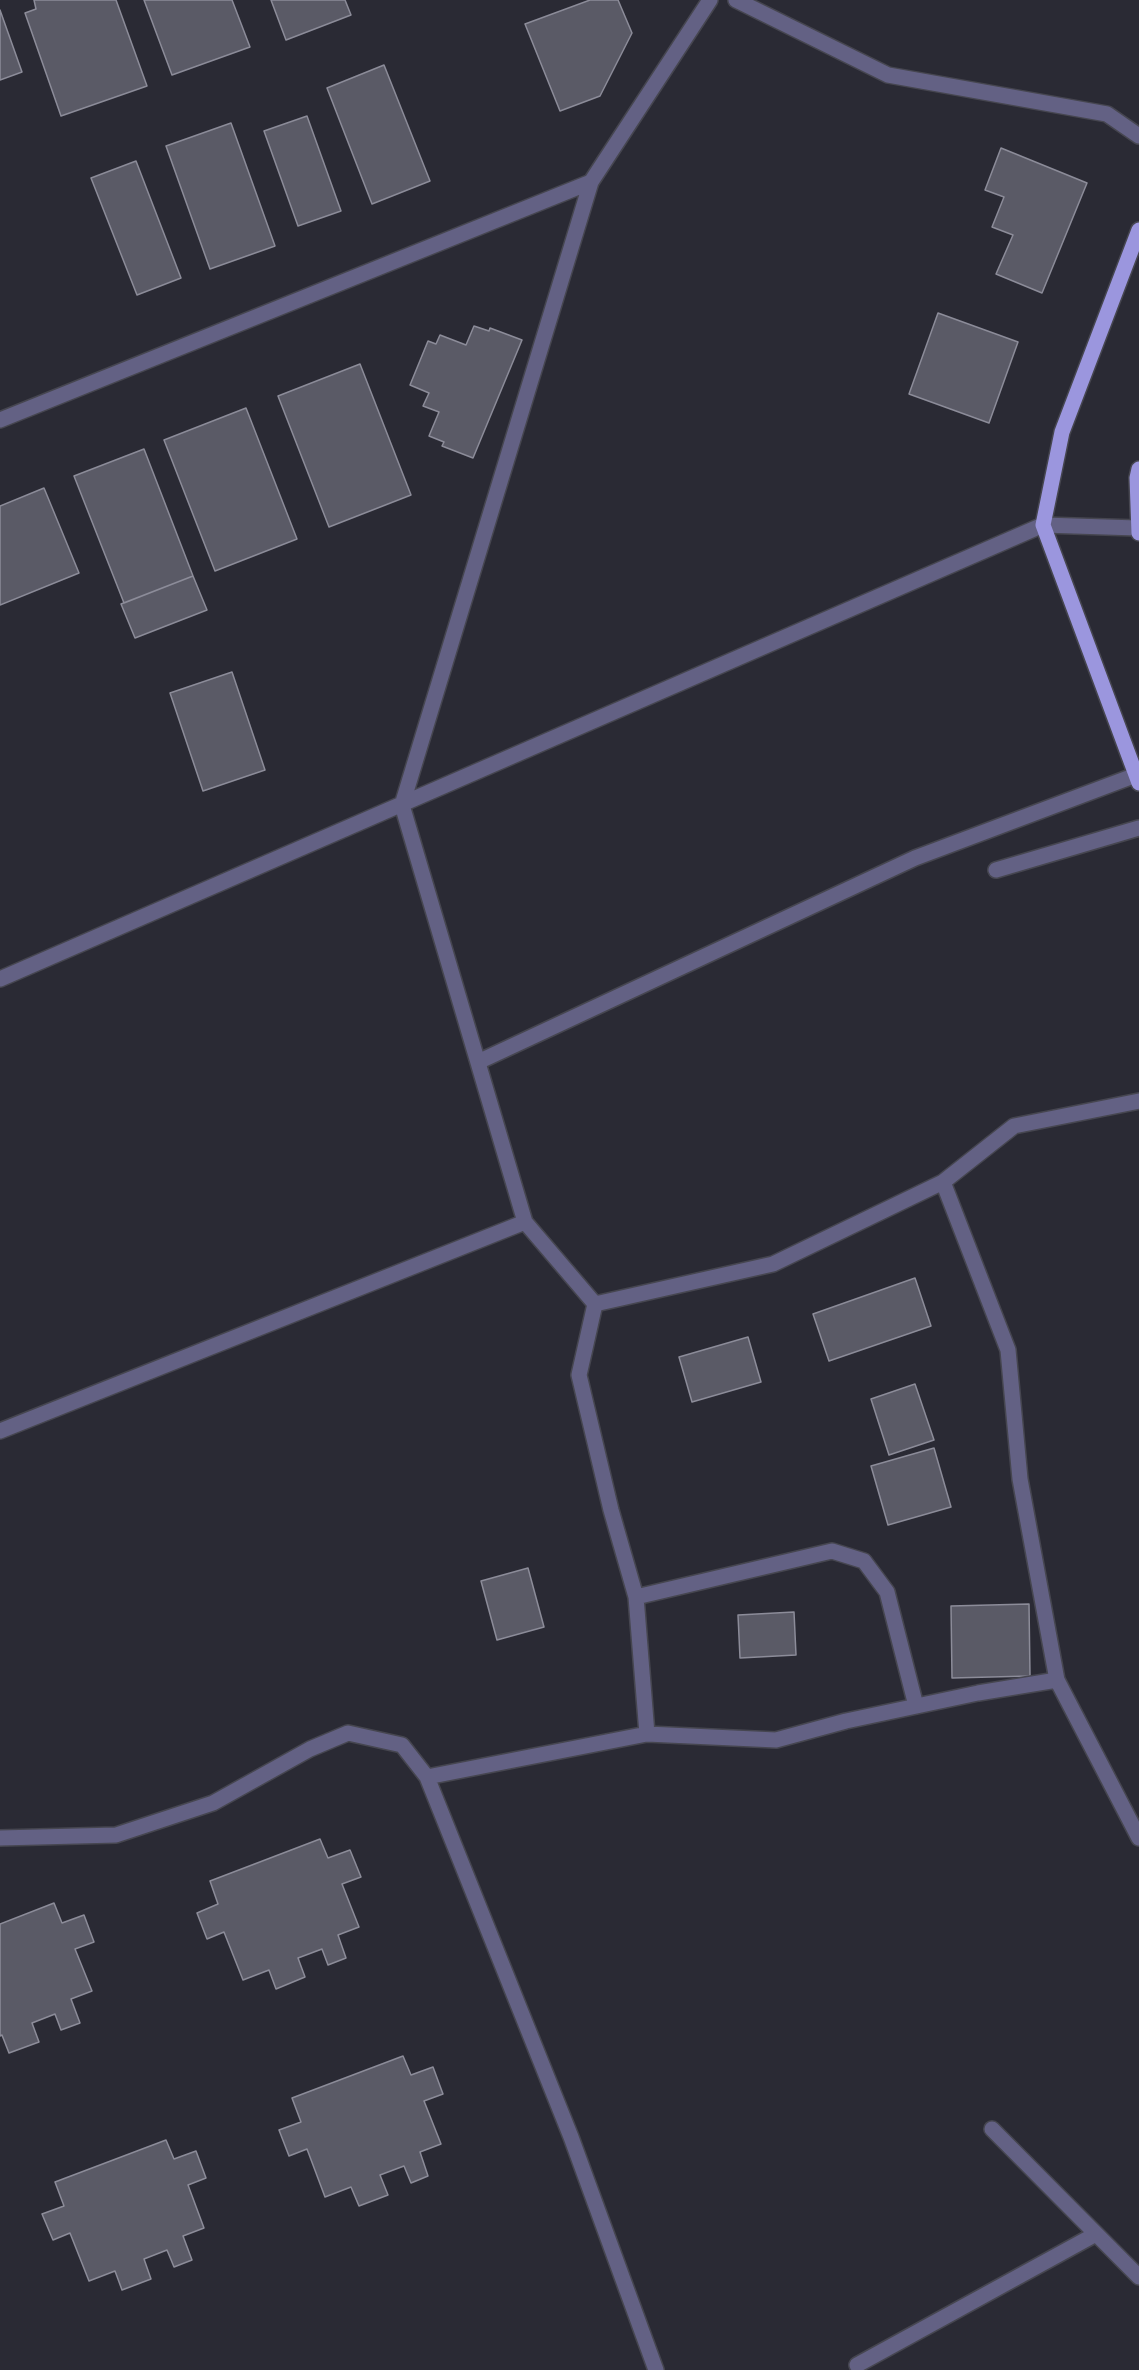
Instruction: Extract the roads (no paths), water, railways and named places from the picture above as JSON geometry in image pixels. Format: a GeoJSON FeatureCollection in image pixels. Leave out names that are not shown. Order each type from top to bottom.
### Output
{"type":"FeatureCollection","features":[{"type":"Feature","properties":{"kind":"main road"},"geometry":{"type":"LineString","coordinates":[[1137,779],[1043,525],[1062,432],[1139,230]]}},
{"type":"Feature","properties":{"kind":"main road"},"geometry":{"type":"LineString","coordinates":[[1138,531],[1137,478],[1139,469]]}},
{"type":"Feature","properties":{"kind":"street"},"geometry":{"type":"LineString","coordinates":[[595,1304],[525,1222],[402,805],[591,182],[710,0]]}},
{"type":"Feature","properties":{"kind":"street"},"geometry":{"type":"LineString","coordinates":[[736,0],[888,75],[1107,114],[1139,136]]}},
{"type":"Feature","properties":{"kind":"street"},"geometry":{"type":"LineString","coordinates":[[0,420],[591,182]]}},
{"type":"Feature","properties":{"kind":"street"},"geometry":{"type":"LineString","coordinates":[[0,979],[1043,525],[1138,531]]}},
{"type":"Feature","properties":{"kind":"street"},"geometry":{"type":"LineString","coordinates":[[478,1062],[915,858],[1137,779]]}},
{"type":"Feature","properties":{"kind":"street"},"geometry":{"type":"LineString","coordinates":[[996,870],[1139,828]]}},
{"type":"Feature","properties":{"kind":"street"},"geometry":{"type":"LineString","coordinates":[[595,1304],[773,1264],[943,1182],[1014,1126],[1139,1101]]}},
{"type":"Feature","properties":{"kind":"street"},"geometry":{"type":"LineString","coordinates":[[943,1182],[1008,1350],[1020,1479],[1057,1680],[1139,1838]]}},
{"type":"Feature","properties":{"kind":"street"},"geometry":{"type":"LineString","coordinates":[[0,1431],[525,1222]]}},
{"type":"Feature","properties":{"kind":"street"},"geometry":{"type":"LineString","coordinates":[[595,1304],[579,1375],[611,1510],[636,1597],[647,1734]]}},
{"type":"Feature","properties":{"kind":"street"},"geometry":{"type":"LineString","coordinates":[[636,1597],[832,1551],[864,1560],[887,1592],[916,1706]]}},
{"type":"Feature","properties":{"kind":"street"},"geometry":{"type":"LineString","coordinates":[[427,1777],[647,1734],[776,1740],[846,1721],[916,1706],[1057,1680]]}},
{"type":"Feature","properties":{"kind":"street"},"geometry":{"type":"LineString","coordinates":[[0,1838],[116,1835],[213,1803],[310,1749],[348,1733],[402,1744],[427,1777],[571,2137],[656,2370]]}},
{"type":"Feature","properties":{"kind":"street"},"geometry":{"type":"LineString","coordinates":[[992,2129],[1139,2277]]}},
{"type":"Feature","properties":{"kind":"street"},"geometry":{"type":"LineString","coordinates":[[857,2365],[1096,2234]]}}]}
